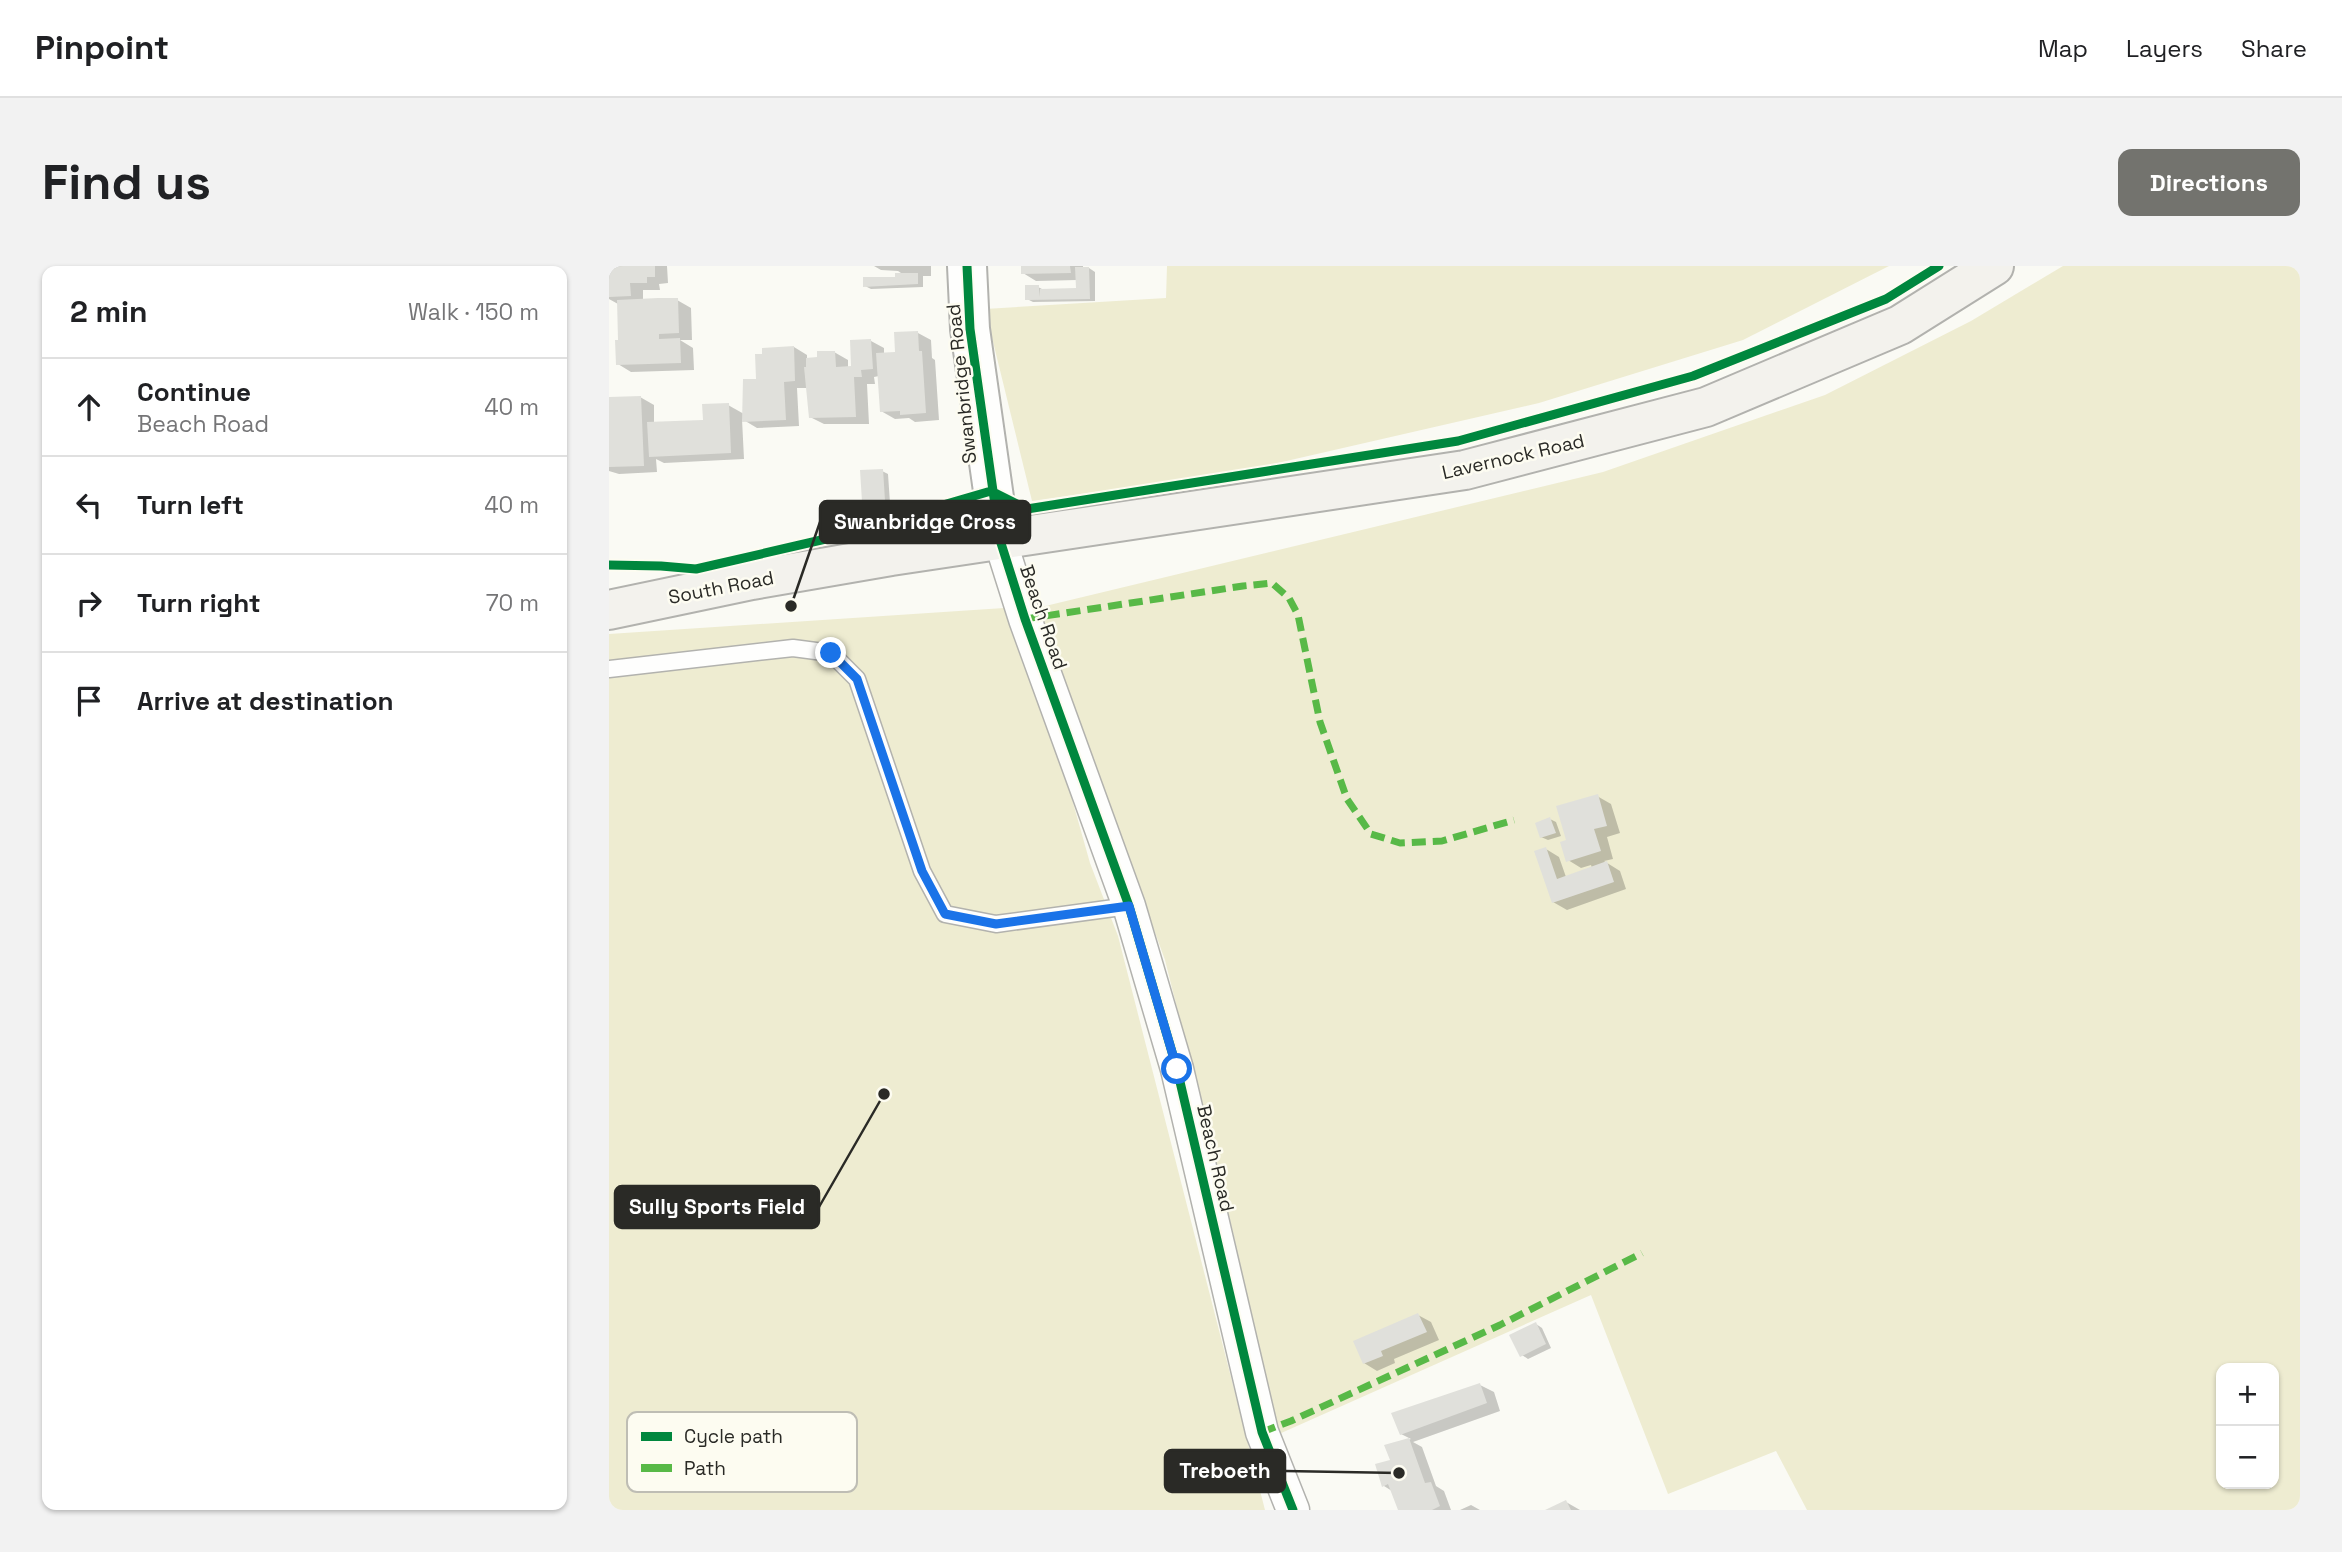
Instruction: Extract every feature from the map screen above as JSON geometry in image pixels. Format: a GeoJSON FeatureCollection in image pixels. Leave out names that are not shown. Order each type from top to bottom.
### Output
{"type":"FeatureCollection","features":[{"type":"Feature","properties":{"kind":"main road","name":"Lavernock Road"},"geometry":{"type":"LineString","coordinates":[[999,540],[1465,470],[1706,407],[1900,325],[1994,266]]}},
{"type":"Feature","properties":{"kind":"main road","name":"South Road"},"geometry":{"type":"LineString","coordinates":[[609,611],[752,580],[999,540]]}},
{"type":"Feature","properties":{"kind":"street","name":"Swanbridge Road"},"geometry":{"type":"LineString","coordinates":[[967,266],[970,329],[999,540]]}},
{"type":"Feature","properties":{"kind":"street","name":"Beach Road"},"geometry":{"type":"LineString","coordinates":[[999,540],[1129,906],[1177,1069],[1262,1432],[1293,1510]]}},
{"type":"Feature","properties":{"kind":"lane"},"geometry":{"type":"LineString","coordinates":[[609,669],[793,648],[831,653],[857,679],[922,871],[945,914],[996,924],[1129,906]]}},
{"type":"Feature","properties":{"kind":"shaded area"},"geometry":{"type":"Polygon","coordinates":[[[1167,266],[1889,266],[1743,340],[1539,403],[1247,470],[1032,501],[985,309],[1166,298],[1167,266]]]}},
{"type":"Feature","properties":{"kind":"shaded area"},"geometry":{"type":"Polygon","coordinates":[[[2063,266],[2300,266],[2300,1510],[1807,1510],[1776,1451],[1668,1494],[1591,1295],[1279,1434],[1269,1403],[1233,1232],[1165,960],[1037,608],[1603,472],[1825,395],[1971,321],[2063,266]]]}},
{"type":"Feature","properties":{"kind":"shaded area"},"geometry":{"type":"Polygon","coordinates":[[[1004,608],[1059,753],[1090,863],[1118,936],[1265,1510],[609,1510],[609,634],[1004,608]]]}},
{"type":"Feature","properties":{"kind":"building"},"geometry":{"type":"Polygon","coordinates":[[[609,266],[655,266],[655,277],[647,277],[647,283],[630,283],[631,296],[609,297],[609,266]]]}},
{"type":"Feature","properties":{"kind":"building"},"geometry":{"type":"Polygon","coordinates":[[[1021,266],[1070,266],[1071,273],[1021,274],[1021,266]]]}},
{"type":"Feature","properties":{"kind":"building"},"geometry":{"type":"Polygon","coordinates":[[[1075,267],[1089,267],[1090,299],[1025,300],[1025,285],[1039,285],[1039,297],[1040,289],[1076,288],[1075,267]]]}},
{"type":"Feature","properties":{"kind":"building"},"geometry":{"type":"Polygon","coordinates":[[[895,273],[918,273],[918,284],[863,287],[863,277],[895,277],[895,273]]]}},
{"type":"Feature","properties":{"kind":"building"},"geometry":{"type":"Polygon","coordinates":[[[678,298],[679,333],[659,334],[659,339],[680,338],[681,363],[616,365],[617,300],[678,298]]]}},
{"type":"Feature","properties":{"kind":"building"},"geometry":{"type":"Polygon","coordinates":[[[918,331],[926,413],[900,415],[900,411],[880,412],[876,353],[895,352],[894,332],[918,331]]]}},
{"type":"Feature","properties":{"kind":"building"},"geometry":{"type":"Polygon","coordinates":[[[871,339],[873,369],[861,370],[862,377],[854,377],[856,417],[809,418],[804,367],[806,358],[817,357],[817,351],[835,351],[836,367],[851,366],[850,340],[871,339]]]}},
{"type":"Feature","properties":{"kind":"building"},"geometry":{"type":"Polygon","coordinates":[[[794,346],[795,381],[784,382],[786,420],[742,422],[743,379],[756,379],[755,354],[762,354],[762,348],[794,346]]]}},
{"type":"Feature","properties":{"kind":"building"},"geometry":{"type":"Polygon","coordinates":[[[641,396],[644,466],[609,467],[609,397],[641,396]]]}},
{"type":"Feature","properties":{"kind":"building"},"geometry":{"type":"Polygon","coordinates":[[[729,403],[731,453],[649,457],[647,422],[703,420],[702,404],[729,403]]]}},
{"type":"Feature","properties":{"kind":"building"},"geometry":{"type":"Polygon","coordinates":[[[883,469],[885,501],[862,502],[860,470],[883,469]]]}},
{"type":"Feature","properties":{"kind":"building"},"geometry":{"type":"Polygon","coordinates":[[[1598,794],[1607,826],[1594,829],[1601,851],[1566,862],[1560,842],[1566,840],[1556,806],[1598,794]]]}},
{"type":"Feature","properties":{"kind":"building"},"geometry":{"type":"Polygon","coordinates":[[[1550,817],[1556,833],[1540,838],[1535,823],[1550,817]]]}},
{"type":"Feature","properties":{"kind":"building"},"geometry":{"type":"Polygon","coordinates":[[[1546,847],[1557,879],[1607,861],[1614,882],[1552,903],[1534,851],[1546,847]]]}},
{"type":"Feature","properties":{"kind":"building"},"geometry":{"type":"Polygon","coordinates":[[[1418,1313],[1427,1332],[1381,1351],[1383,1356],[1363,1364],[1353,1341],[1418,1313]]]}},
{"type":"Feature","properties":{"kind":"building"},"geometry":{"type":"Polygon","coordinates":[[[1536,1322],[1546,1344],[1520,1357],[1509,1335],[1536,1322]]]}},
{"type":"Feature","properties":{"kind":"building"},"geometry":{"type":"Polygon","coordinates":[[[1480,1383],[1487,1403],[1400,1435],[1391,1413],[1480,1383]]]}},
{"type":"Feature","properties":{"kind":"building"},"geometry":{"type":"Polygon","coordinates":[[[1409,1438],[1425,1483],[1431,1482],[1440,1506],[1432,1510],[1398,1510],[1388,1484],[1382,1487],[1375,1464],[1390,1460],[1384,1445],[1409,1438]]]}},
{"type":"Feature","properties":{"kind":"building"},"geometry":{"type":"Polygon","coordinates":[[[1566,1500],[1571,1510],[1545,1510],[1566,1500]]]}},
{"type":"Feature","properties":{"kind":"marked path"},"geometry":{"type":"LineString","coordinates":[[1025,619],[1272,583],[1289,598],[1298,615],[1320,722],[1347,799],[1371,834],[1400,843],[1442,841],[1514,820]]}},
{"type":"Feature","properties":{"kind":"marked path"},"geometry":{"type":"LineString","coordinates":[[1262,1432],[1500,1325],[1642,1253]]}},
{"type":"Feature","properties":{"kind":"cycle path"},"geometry":{"type":"LineString","coordinates":[[967,266],[970,329],[1000,540],[1025,619],[1129,906],[1177,1069],[1262,1432],[1293,1510]]}},
{"type":"Feature","properties":{"kind":"cycle path"},"geometry":{"type":"LineString","coordinates":[[609,565],[696,569],[830,538],[991,491],[1027,509],[1458,441],[1693,376],[1886,299],[1939,266]]}},
{"type":"Feature","properties":{"kind":"place","name":"Swanbridge Cross"},"geometry":{"type":"Point","coordinates":[791,606]}},
{"type":"Feature","properties":{"kind":"place","name":"Sully Sports Field"},"geometry":{"type":"Point","coordinates":[884,1094]}},
{"type":"Feature","properties":{"kind":"place","name":"Treboeth"},"geometry":{"type":"Point","coordinates":[1399,1473]}},
{"type":"Feature","properties":{"kind":"route"},"geometry":{"type":"LineString","coordinates":[[831,653],[857,679],[922,871],[945,914],[996,924],[1129,906],[1177,1069]]}}]}
